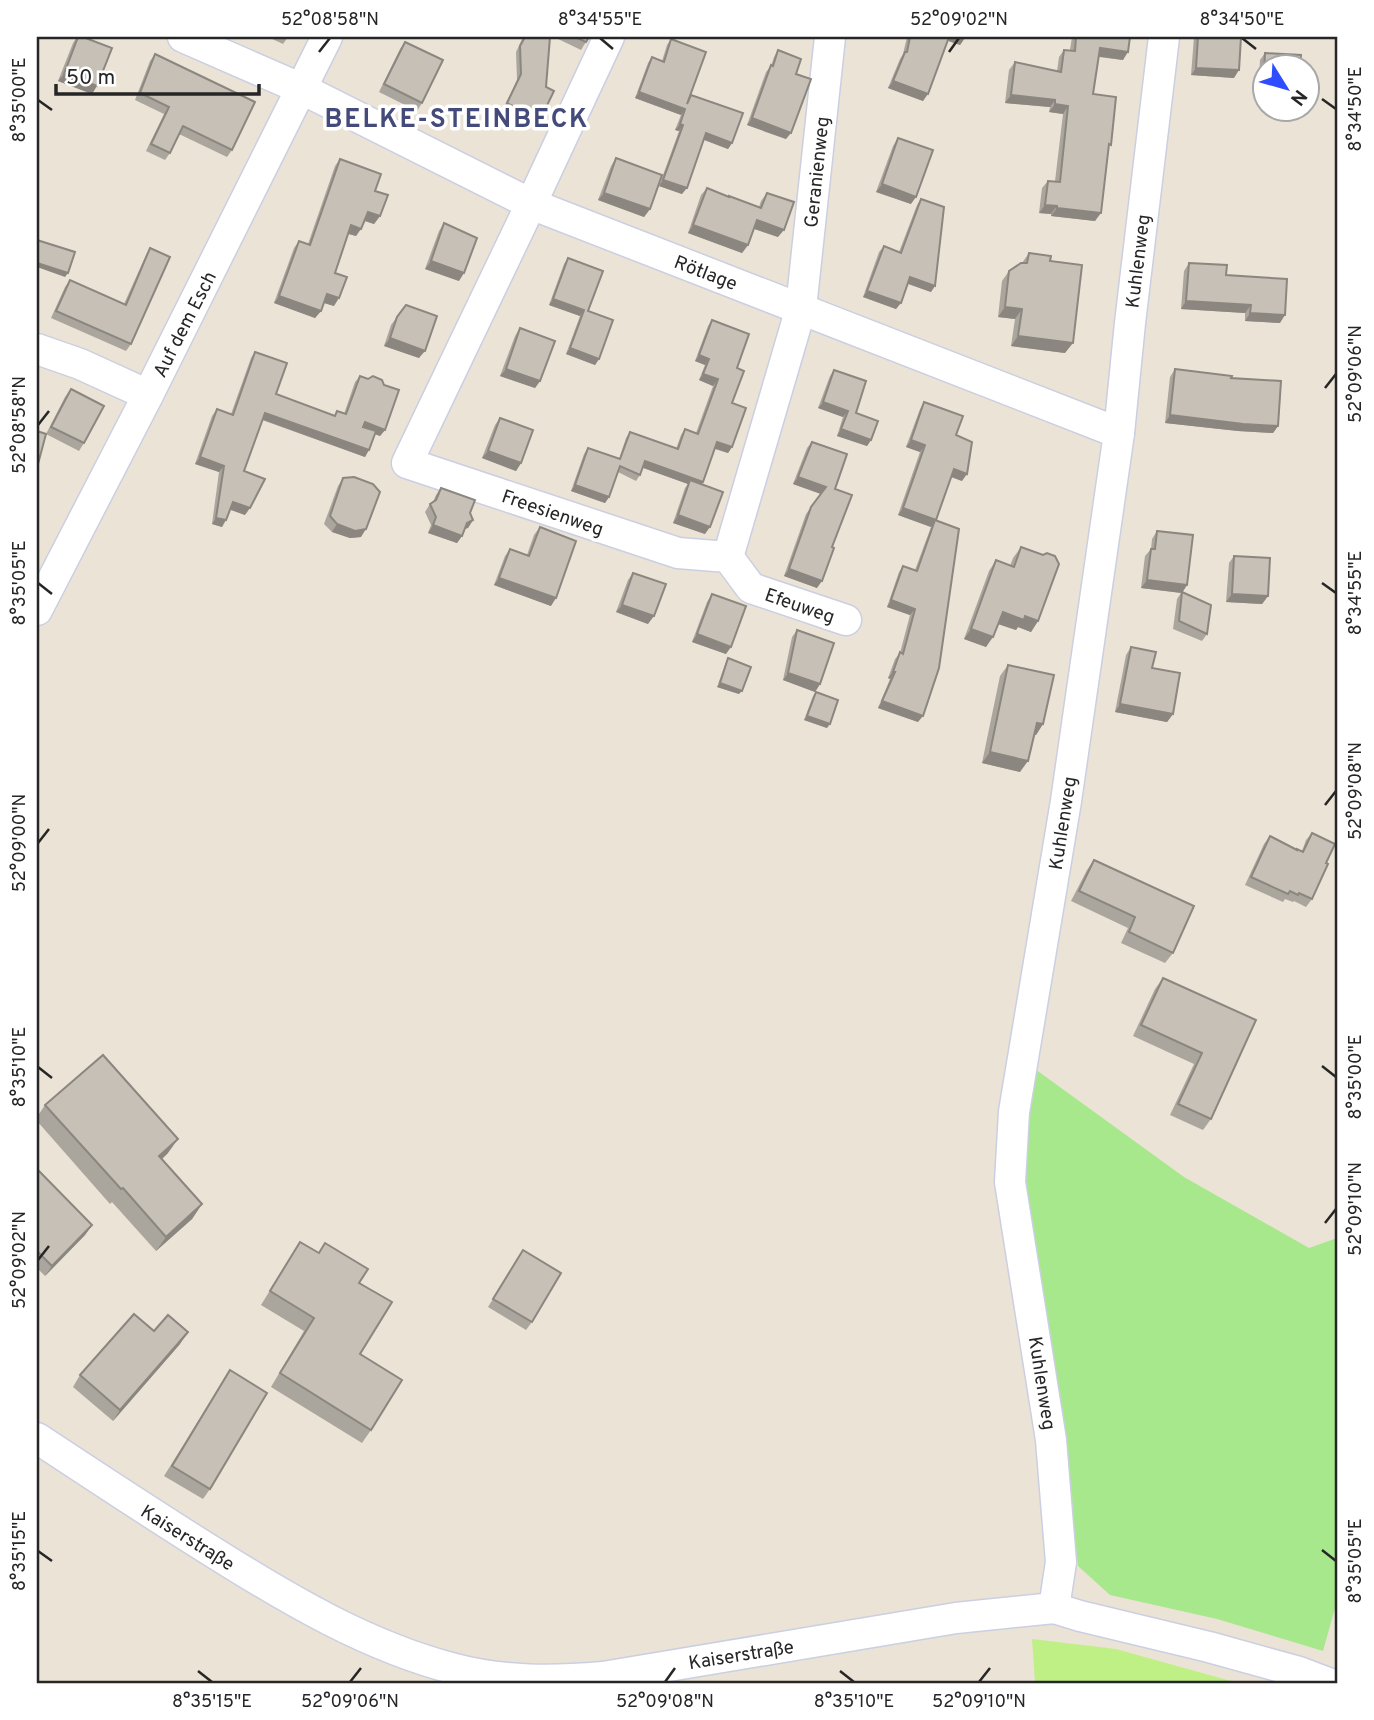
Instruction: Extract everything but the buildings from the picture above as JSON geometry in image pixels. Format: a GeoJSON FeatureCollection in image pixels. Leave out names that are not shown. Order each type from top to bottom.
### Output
{"type":"FeatureCollection","features":[{"type":"Feature","properties":{"kind":"street","name":"Rötlage"},"geometry":{"type":"LineString","coordinates":[[183,37],[302,89],[531,204],[1119,432]]}},
{"type":"Feature","properties":{"kind":"street","name":"Auf dem Esch"},"geometry":{"type":"LineString","coordinates":[[37,610],[49,561],[148,395],[327,37]]}},
{"type":"Feature","properties":{"kind":"street"},"geometry":{"type":"LineString","coordinates":[[531,204],[608,37]]}},
{"type":"Feature","properties":{"kind":"street","name":"Geranienweg"},"geometry":{"type":"LineString","coordinates":[[801,308],[830,37]]}},
{"type":"Feature","properties":{"kind":"street","name":"Kuhlenweg"},"geometry":{"type":"LineString","coordinates":[[1054,1608],[1061,1562],[1051,1440],[1010,1182],[1012,1140],[1014,1112],[1066,801],[1119,432],[1164,37]]}},
{"type":"Feature","properties":{"kind":"street","name":"Freesienweg"},"geometry":{"type":"LineString","coordinates":[[531,204],[407,463],[678,553],[728,557]]}},
{"type":"Feature","properties":{"kind":"street"},"geometry":{"type":"LineString","coordinates":[[728,557],[801,308]]}},
{"type":"Feature","properties":{"kind":"street"},"geometry":{"type":"LineString","coordinates":[[37,349],[79,364],[148,395]]}},
{"type":"Feature","properties":{"kind":"street","name":"Efeuweg"},"geometry":{"type":"LineString","coordinates":[[728,557],[751,588],[846,620]]}},
{"type":"Feature","properties":{"kind":"street","name":"Kaiserstraße"},"geometry":{"type":"LineString","coordinates":[[37,1438],[148,1512],[275,1591],[359,1635],[456,1670],[509,1679],[603,1677],[956,1618],[1054,1608],[1209,1647],[1300,1672],[1328,1683]]}},
{"type":"Feature","properties":{"kind":"green space"},"geometry":{"type":"Polygon","coordinates":[[[1035,1069],[1184,1177],[1309,1248],[1337,1238],[1337,1601],[1323,1651],[1217,1619],[1110,1595],[1078,1566],[1062,1418],[1031,1229],[1024,1164],[1035,1069]]]}},
{"type":"Feature","properties":{"kind":"green space"},"geometry":{"type":"Polygon","coordinates":[[[1032,1639],[1116,1649],[1238,1683],[1035,1683],[1032,1639]]]}},
{"type":"Feature","properties":{"kind":"district","name":"BELKE-STEINBECK"},"geometry":{"type":"Point","coordinates":[457,118]}}]}
